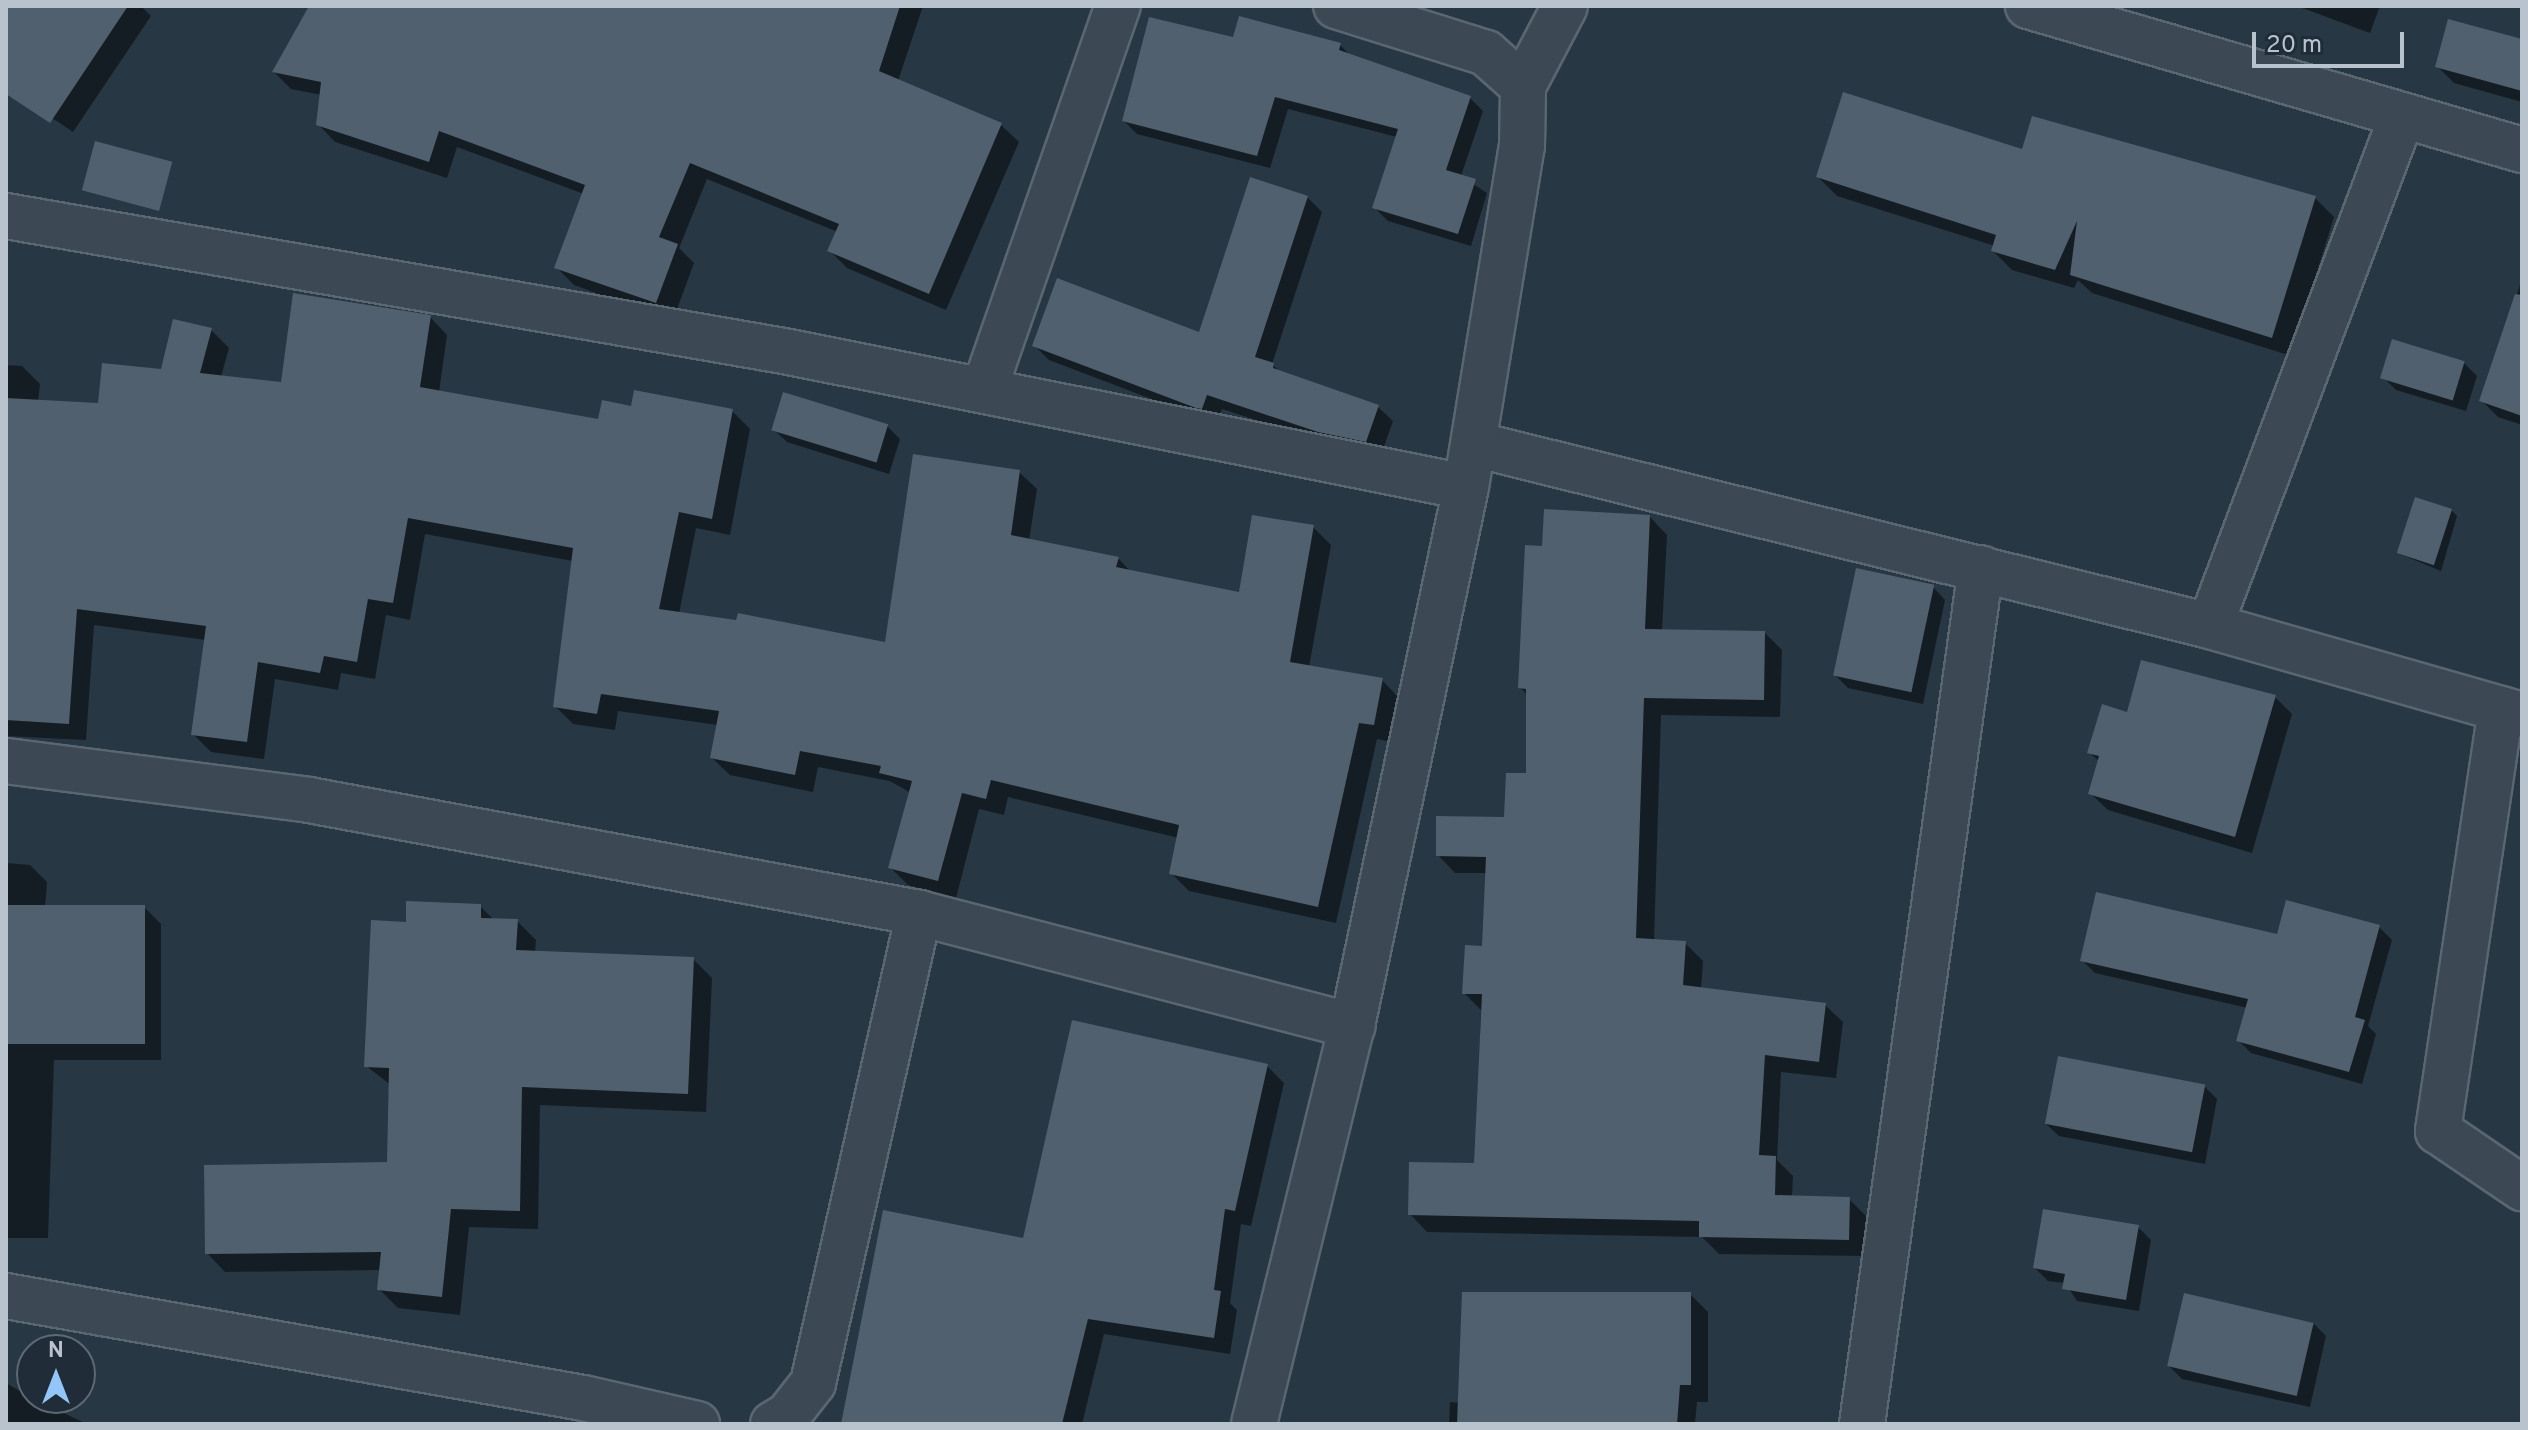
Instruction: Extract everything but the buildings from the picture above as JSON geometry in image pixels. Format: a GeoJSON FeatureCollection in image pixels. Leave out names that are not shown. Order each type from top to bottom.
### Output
{"type":"FeatureCollection","features":[{"type":"Feature","properties":{"kind":"street"},"geometry":{"type":"LineString","coordinates":[[984,390],[1118,6]]}},
{"type":"Feature","properties":{"kind":"street"},"geometry":{"type":"LineString","coordinates":[[1336,6],[1486,53],[1523,86]]}},
{"type":"Feature","properties":{"kind":"street"},"geometry":{"type":"LineString","coordinates":[[1254,1424],[1352,1026],[1466,487],[1522,146],[1523,86],[1565,6]]}},
{"type":"Feature","properties":{"kind":"street"},"geometry":{"type":"LineString","coordinates":[[2028,6],[2522,150]]}},
{"type":"Feature","properties":{"kind":"street"},"geometry":{"type":"LineString","coordinates":[[2210,626],[2402,116]]}},
{"type":"Feature","properties":{"kind":"street"},"geometry":{"type":"LineString","coordinates":[[6,216],[789,352],[1466,487]]}},
{"type":"Feature","properties":{"kind":"street"},"geometry":{"type":"LineString","coordinates":[[1474,444],[2210,626],[2511,712],[2438,1131],[2522,1188]]}},
{"type":"Feature","properties":{"kind":"street"},"geometry":{"type":"LineString","coordinates":[[1862,1424],[1981,568]]}},
{"type":"Feature","properties":{"kind":"street"},"geometry":{"type":"LineString","coordinates":[[6,761],[309,800],[919,913],[1352,1026]]}},
{"type":"Feature","properties":{"kind":"street"},"geometry":{"type":"LineString","coordinates":[[773,1424],[788,1415],[813,1383],[919,913]]}},
{"type":"Feature","properties":{"kind":"street"},"geometry":{"type":"LineString","coordinates":[[6,1296],[583,1398],[697,1424]]}}]}
